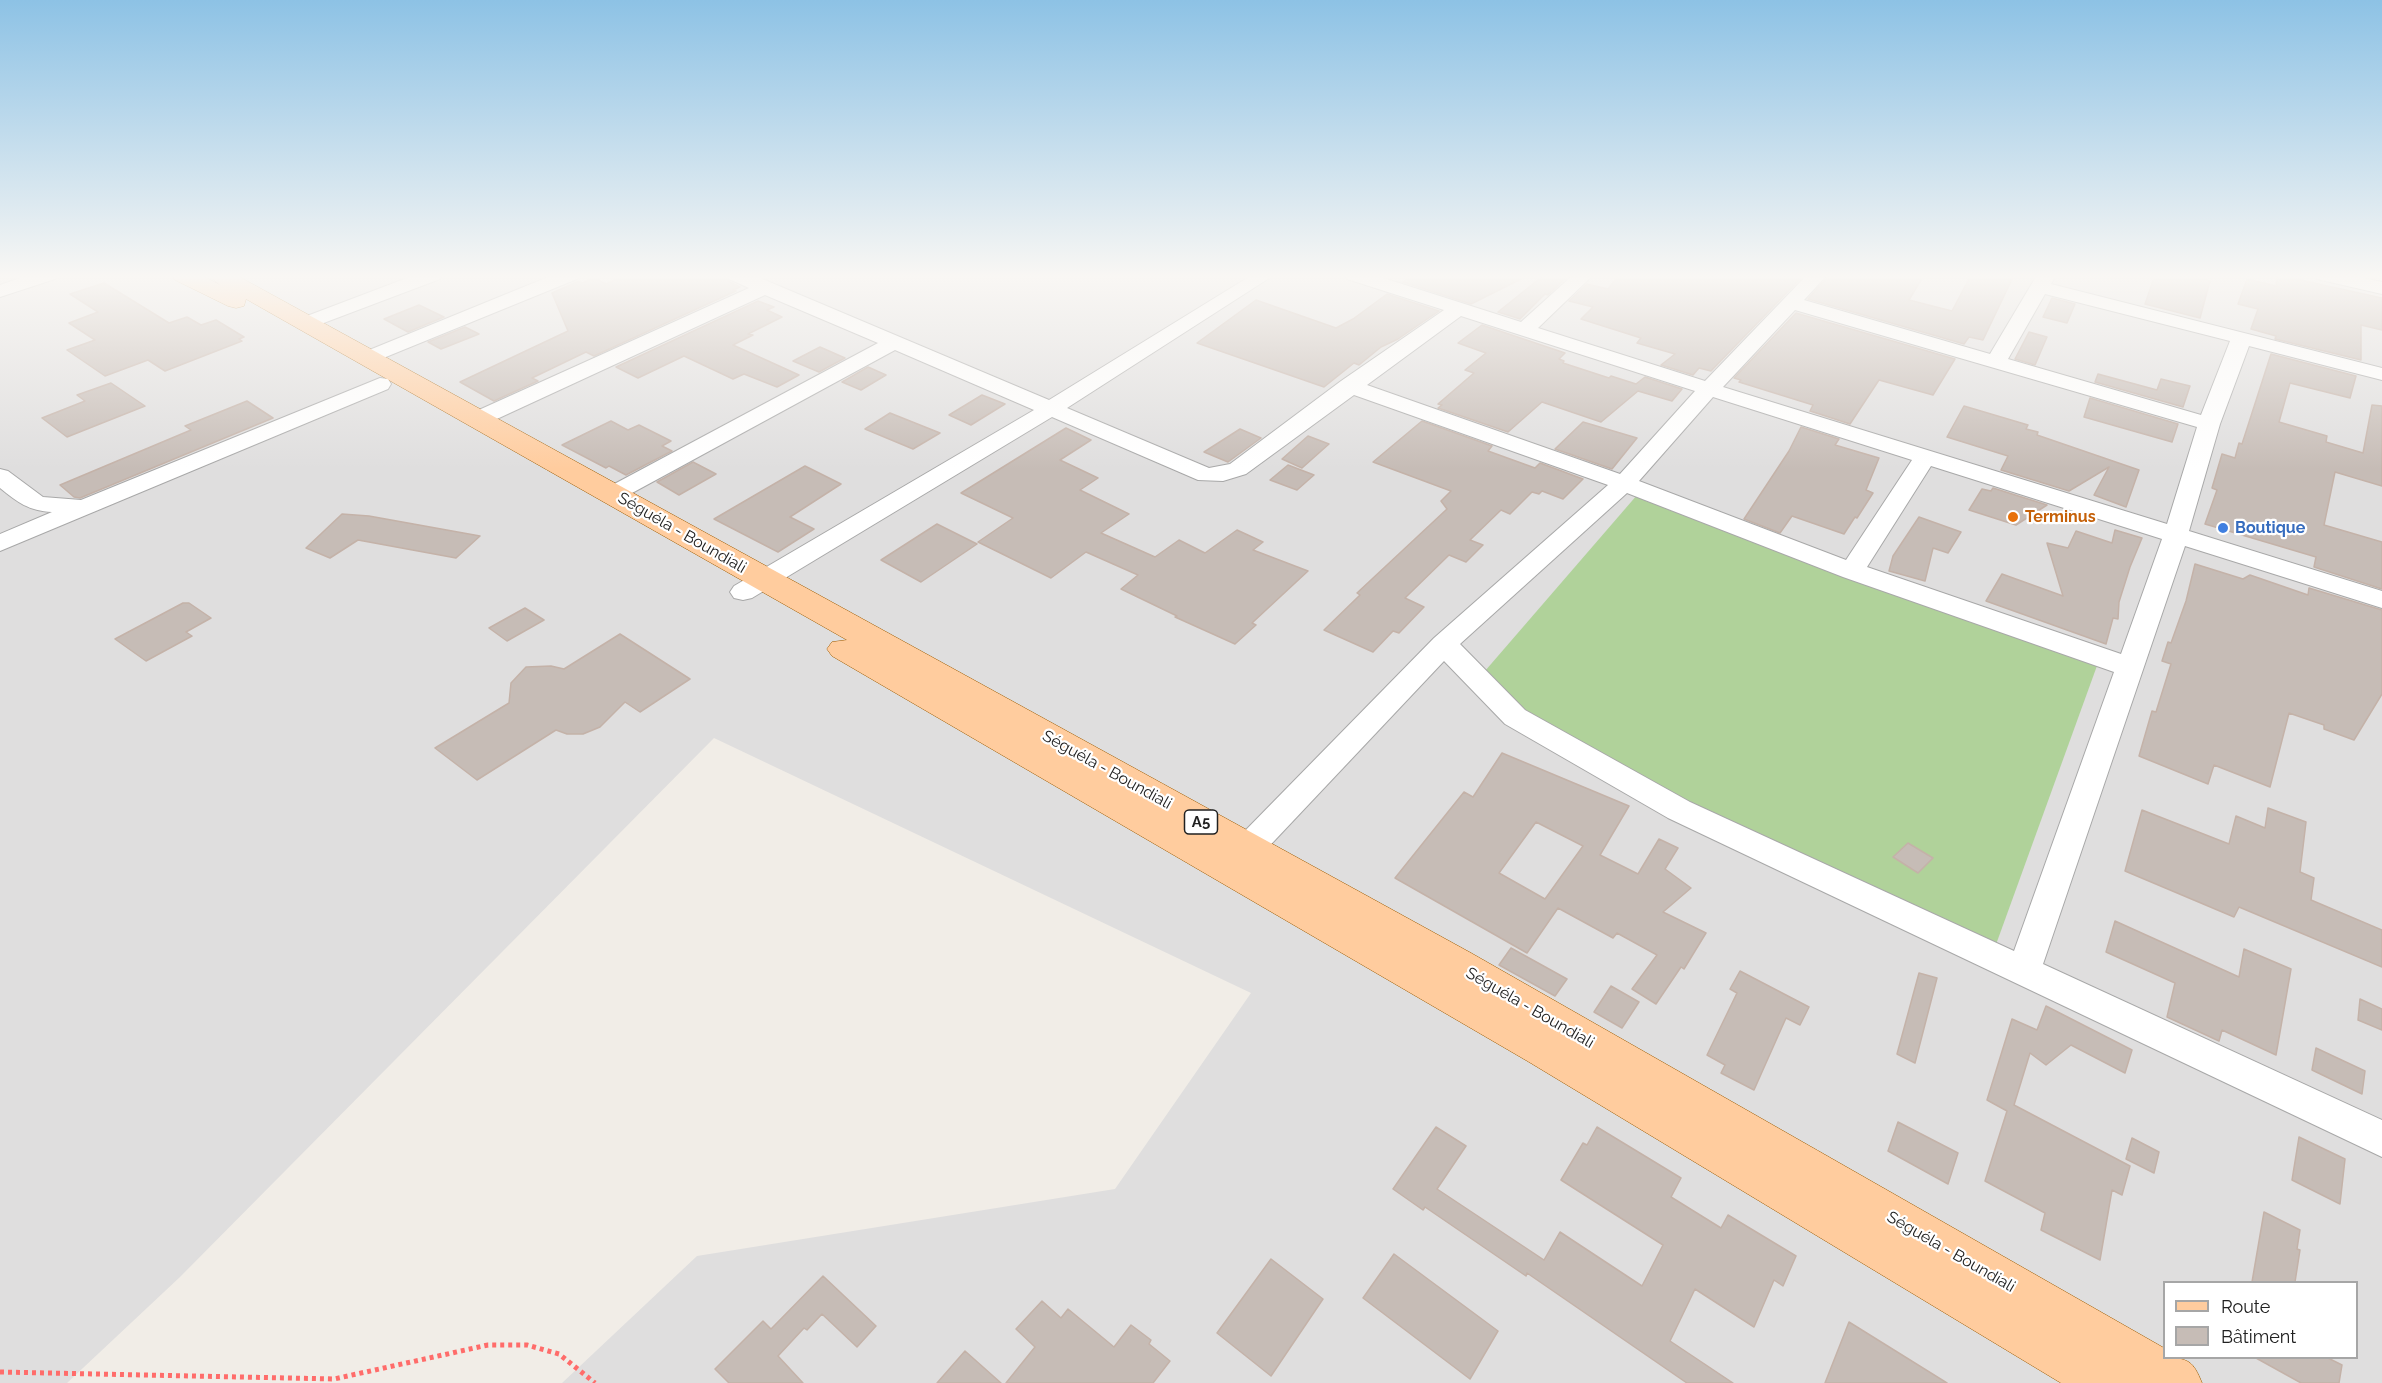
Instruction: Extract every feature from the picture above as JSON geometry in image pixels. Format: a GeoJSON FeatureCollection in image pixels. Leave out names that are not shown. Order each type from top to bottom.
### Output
{"type":"FeatureCollection","features":[{"type":"Feature","properties":{"kind":"main road","name":"Séguéla - Boundiali"},"geometry":{"type":"LineString","coordinates":[[312,340],[478,419],[613,494],[754,586],[1248,848],[1457,965],[2176,1383]]}},
{"type":"Feature","properties":{"kind":"main road","name":"Séguéla - Boundiali"},"geometry":{"type":"LineString","coordinates":[[329,340],[374,371],[754,586],[2109,1383]]}},
{"type":"Feature","properties":{"kind":"street"},"geometry":{"type":"LineString","coordinates":[[0,543],[263,435],[374,371],[438,340]]}},
{"type":"Feature","properties":{"kind":"street"},"geometry":{"type":"LineString","coordinates":[[478,419],[651,340]]}},
{"type":"Feature","properties":{"kind":"street"},"geometry":{"type":"LineString","coordinates":[[888,340],[1206,475],[1223,474],[1238,468],[1415,340]]}},
{"type":"Feature","properties":{"kind":"street"},"geometry":{"type":"LineString","coordinates":[[754,586],[1052,408],[1162,340]]}},
{"type":"Feature","properties":{"kind":"street"},"geometry":{"type":"LineString","coordinates":[[1554,340],[2382,600]]}},
{"type":"Feature","properties":{"kind":"street"},"geometry":{"type":"LineString","coordinates":[[1248,848],[1444,644],[1624,483],[1757,340]]}},
{"type":"Feature","properties":{"kind":"street"},"geometry":{"type":"LineString","coordinates":[[1916,340],[2209,424]]}},
{"type":"Feature","properties":{"kind":"street"},"geometry":{"type":"LineString","coordinates":[[1995,363],[2009,340]]}},
{"type":"Feature","properties":{"kind":"street"},"geometry":{"type":"LineString","coordinates":[[2024,970],[2176,535],[2209,424],[2241,340]]}},
{"type":"Feature","properties":{"kind":"street"},"geometry":{"type":"LineString","coordinates":[[2248,340],[2382,374]]}},
{"type":"Feature","properties":{"kind":"street"},"geometry":{"type":"LineString","coordinates":[[613,494],[894,342]]}},
{"type":"Feature","properties":{"kind":"street"},"geometry":{"type":"LineString","coordinates":[[1349,386],[1624,483],[1852,571],[2130,667]]}},
{"type":"Feature","properties":{"kind":"street"},"geometry":{"type":"LineString","coordinates":[[1852,571],[1926,456]]}},
{"type":"Feature","properties":{"kind":"street"},"geometry":{"type":"LineString","coordinates":[[0,476],[28,499],[38,504],[83,507]]}},
{"type":"Feature","properties":{"kind":"street"},"geometry":{"type":"LineString","coordinates":[[1444,644],[1515,717],[1678,810],[2382,1139]]}},
{"type":"Feature","properties":{"kind":"path"},"geometry":{"type":"LineString","coordinates":[[0,1372],[334,1379],[488,1345],[527,1345],[559,1354],[595,1383]]}},
{"type":"Feature","properties":{"kind":"shaded area"},"geometry":{"type":"Polygon","coordinates":[[[0,340],[2382,340],[2382,1383],[562,1383],[697,1256],[1115,1189],[1251,993],[714,738],[180,1277],[67,1383],[0,1383],[0,340]]]}},
{"type":"Feature","properties":{"kind":"green space"},"geometry":{"type":"Polygon","coordinates":[[[1644,487],[2102,652],[1994,950],[1562,750],[1485,671],[1644,487]]]}},
{"type":"Feature","properties":{"kind":"building"},"geometry":{"type":"Polygon","coordinates":[[[95,340],[242,341],[165,371],[148,360],[105,376],[67,350],[95,340]]]}},
{"type":"Feature","properties":{"kind":"building"},"geometry":{"type":"Polygon","coordinates":[[[434,340],[465,340],[441,349],[428,342],[434,340]]]}},
{"type":"Feature","properties":{"kind":"building"},"geometry":{"type":"Polygon","coordinates":[[[550,340],[630,340],[594,356],[586,352],[532,378],[538,381],[494,401],[460,382],[550,340]]]}},
{"type":"Feature","properties":{"kind":"building"},"geometry":{"type":"Polygon","coordinates":[[[675,340],[744,340],[733,345],[799,375],[777,387],[744,374],[733,379],[684,356],[638,378],[616,367],[675,340]]]}},
{"type":"Feature","properties":{"kind":"building"},"geometry":{"type":"Polygon","coordinates":[[[1202,340],[1397,340],[1381,347],[1359,365],[1354,363],[1324,387],[1197,343],[1202,340]]]}},
{"type":"Feature","properties":{"kind":"building"},"geometry":{"type":"Polygon","coordinates":[[[1463,340],[1525,340],[1565,353],[1559,359],[1564,361],[1563,363],[1609,378],[1611,376],[1636,384],[1645,377],[1682,389],[1672,401],[1638,391],[1601,422],[1542,402],[1508,432],[1438,408],[1442,405],[1438,404],[1474,373],[1465,370],[1486,353],[1458,343],[1463,340]]]}},
{"type":"Feature","properties":{"kind":"building"},"geometry":{"type":"Polygon","coordinates":[[[1640,340],[1741,340],[1711,371],[1699,368],[1693,375],[1661,365],[1675,354],[1637,343],[1640,340]]]}},
{"type":"Feature","properties":{"kind":"building"},"geometry":{"type":"Polygon","coordinates":[[[1771,340],[1888,340],[1955,359],[1933,395],[1879,380],[1850,424],[1810,411],[1813,405],[1739,382],[1741,380],[1734,378],[1771,340]]]}},
{"type":"Feature","properties":{"kind":"building"},"geometry":{"type":"Polygon","coordinates":[[[1949,340],[1967,340],[1964,344],[1949,340]]]}},
{"type":"Feature","properties":{"kind":"building"},"geometry":{"type":"Polygon","coordinates":[[[2025,340],[2046,340],[2035,365],[2015,359],[2025,340]]]}},
{"type":"Feature","properties":{"kind":"building"},"geometry":{"type":"Polygon","coordinates":[[[2277,340],[2361,340],[2361,360],[2277,340]]]}},
{"type":"Feature","properties":{"kind":"building"},"geometry":{"type":"Polygon","coordinates":[[[820,347],[845,358],[819,372],[793,361],[820,347]]]}},
{"type":"Feature","properties":{"kind":"building"},"geometry":{"type":"Polygon","coordinates":[[[2271,354],[2356,376],[2350,398],[2290,383],[2279,422],[2327,436],[2326,442],[2363,453],[2372,405],[2382,406],[2382,486],[2335,472],[2324,525],[2382,542],[2382,589],[2314,567],[2316,557],[2205,524],[2217,490],[2212,488],[2222,454],[2235,458],[2239,443],[2242,444],[2271,354]]]}},
{"type":"Feature","properties":{"kind":"building"},"geometry":{"type":"Polygon","coordinates":[[[868,367],[886,375],[861,390],[842,382],[868,367]]]}},
{"type":"Feature","properties":{"kind":"building"},"geometry":{"type":"Polygon","coordinates":[[[2098,374],[2157,390],[2161,379],[2190,386],[2183,407],[2095,382],[2098,374]]]}},
{"type":"Feature","properties":{"kind":"building"},"geometry":{"type":"Polygon","coordinates":[[[111,383],[145,406],[67,437],[42,418],[85,401],[77,395],[111,383]]]}},
{"type":"Feature","properties":{"kind":"building"},"geometry":{"type":"Polygon","coordinates":[[[982,395],[1005,404],[971,425],[949,415],[982,395]]]}},
{"type":"Feature","properties":{"kind":"building"},"geometry":{"type":"Polygon","coordinates":[[[2090,398],[2178,424],[2172,442],[2084,417],[2090,398]]]}},
{"type":"Feature","properties":{"kind":"building"},"geometry":{"type":"Polygon","coordinates":[[[247,401],[273,418],[80,498],[74,497],[60,485],[191,430],[185,426],[247,401]]]}},
{"type":"Feature","properties":{"kind":"building"},"geometry":{"type":"Polygon","coordinates":[[[1964,406],[2028,425],[2026,429],[2038,432],[2037,435],[2139,470],[2126,507],[2094,495],[2109,467],[2069,491],[2001,470],[2008,456],[1947,437],[1964,406]]]}},
{"type":"Feature","properties":{"kind":"building"},"geometry":{"type":"Polygon","coordinates":[[[890,413],[940,433],[913,449],[865,429],[890,413]]]}},
{"type":"Feature","properties":{"kind":"building"},"geometry":{"type":"Polygon","coordinates":[[[611,421],[628,430],[639,425],[671,441],[662,446],[672,451],[626,475],[609,466],[606,468],[562,445],[611,421]]]}},
{"type":"Feature","properties":{"kind":"building"},"geometry":{"type":"Polygon","coordinates":[[[1422,421],[1492,446],[1488,451],[1535,468],[1540,463],[1583,479],[1563,499],[1542,491],[1539,494],[1532,492],[1510,514],[1501,510],[1470,540],[1483,545],[1466,562],[1449,555],[1405,598],[1424,607],[1399,633],[1393,631],[1373,652],[1324,630],[1360,595],[1357,593],[1447,509],[1441,501],[1451,491],[1373,462],[1422,421]]]}},
{"type":"Feature","properties":{"kind":"building"},"geometry":{"type":"Polygon","coordinates":[[[1583,422],[1637,438],[1612,469],[1555,449],[1583,422]]]}},
{"type":"Feature","properties":{"kind":"building"},"geometry":{"type":"Polygon","coordinates":[[[1801,427],[1839,439],[1835,445],[1879,458],[1866,490],[1873,493],[1844,534],[1792,516],[1780,533],[1744,519],[1789,451],[1801,427]]]}},
{"type":"Feature","properties":{"kind":"building"},"geometry":{"type":"Polygon","coordinates":[[[1066,428],[1091,440],[1060,460],[1098,478],[1080,490],[1129,514],[1101,533],[1155,557],[1179,540],[1205,553],[1237,530],[1263,542],[1253,550],[1308,571],[1252,623],[1256,625],[1235,644],[1121,589],[1138,575],[1086,552],[1051,578],[978,542],[1013,518],[961,493],[1066,428]]]}},
{"type":"Feature","properties":{"kind":"building"},"geometry":{"type":"Polygon","coordinates":[[[1240,429],[1261,438],[1228,462],[1204,452],[1240,429]]]}},
{"type":"Feature","properties":{"kind":"building"},"geometry":{"type":"Polygon","coordinates":[[[1308,436],[1329,444],[1302,468],[1282,459],[1308,436]]]}},
{"type":"Feature","properties":{"kind":"building"},"geometry":{"type":"Polygon","coordinates":[[[693,462],[716,474],[679,495],[657,482],[693,462]]]}},
{"type":"Feature","properties":{"kind":"building"},"geometry":{"type":"Polygon","coordinates":[[[1288,465],[1314,475],[1297,490],[1270,480],[1288,465]]]}},
{"type":"Feature","properties":{"kind":"building"},"geometry":{"type":"Polygon","coordinates":[[[805,466],[841,484],[790,517],[814,529],[778,552],[714,519],[805,466]]]}},
{"type":"Feature","properties":{"kind":"building"},"geometry":{"type":"Polygon","coordinates":[[[1993,488],[2047,505],[2016,525],[1969,510],[1982,489],[1991,491],[1993,488]]]}},
{"type":"Feature","properties":{"kind":"building"},"geometry":{"type":"Polygon","coordinates":[[[342,514],[369,516],[480,536],[456,558],[358,540],[330,558],[306,548],[342,514]]]}},
{"type":"Feature","properties":{"kind":"building"},"geometry":{"type":"Polygon","coordinates":[[[1919,517],[1961,532],[1948,553],[1933,548],[1925,581],[1889,571],[1893,556],[1919,517]]]}},
{"type":"Feature","properties":{"kind":"building"},"geometry":{"type":"Polygon","coordinates":[[[937,524],[977,544],[921,582],[881,560],[937,524]]]}},
{"type":"Feature","properties":{"kind":"building"},"geometry":{"type":"Polygon","coordinates":[[[2115,530],[2142,538],[2119,602],[2118,619],[2113,618],[2106,644],[1986,601],[2002,574],[2063,596],[2047,543],[2068,548],[2076,531],[2112,543],[2115,530]]]}},
{"type":"Feature","properties":{"kind":"building"},"geometry":{"type":"Polygon","coordinates":[[[2195,564],[2243,579],[2250,575],[2308,595],[2309,588],[2382,610],[2382,694],[2354,740],[2324,729],[2324,725],[2289,713],[2270,787],[2214,765],[2208,784],[2139,756],[2152,711],[2156,712],[2171,664],[2162,661],[2186,601],[2195,564]]]}},
{"type":"Feature","properties":{"kind":"building"},"geometry":{"type":"Polygon","coordinates":[[[183,603],[189,603],[211,618],[186,632],[192,636],[146,661],[115,639],[183,603]]]}},
{"type":"Feature","properties":{"kind":"building"},"geometry":{"type":"Polygon","coordinates":[[[525,608],[544,620],[507,641],[489,628],[525,608]]]}},
{"type":"Feature","properties":{"kind":"building"},"geometry":{"type":"Polygon","coordinates":[[[620,634],[690,679],[640,712],[625,702],[600,727],[583,734],[567,734],[556,730],[477,780],[435,748],[509,703],[511,683],[526,667],[551,666],[564,669],[620,634]]]}},
{"type":"Feature","properties":{"kind":"building"},"geometry":{"type":"Polygon","coordinates":[[[1502,753],[1629,806],[1600,855],[1638,874],[1659,839],[1678,848],[1665,869],[1691,888],[1663,912],[1706,933],[1684,969],[1681,967],[1656,1004],[1632,989],[1657,955],[1617,933],[1613,938],[1558,908],[1527,953],[1395,878],[1464,792],[1473,797],[1502,753]],[[1536,822],[1499,873],[1545,899],[1583,846],[1536,822]]]}},
{"type":"Feature","properties":{"kind":"building"},"geometry":{"type":"Polygon","coordinates":[[[2268,808],[2306,822],[2300,872],[2314,878],[2311,900],[2382,930],[2382,967],[2239,907],[2234,917],[2125,871],[2142,810],[2229,844],[2236,816],[2265,828],[2268,808]]]}},
{"type":"Feature","properties":{"kind":"building"},"geometry":{"type":"Polygon","coordinates":[[[1908,843],[1933,858],[1918,873],[1893,857],[1908,843]]]}},
{"type":"Feature","properties":{"kind":"building"},"geometry":{"type":"Polygon","coordinates":[[[2115,921],[2239,977],[2244,949],[2291,969],[2276,1055],[2222,1030],[2219,1041],[2167,1017],[2175,983],[2106,952],[2115,921]]]}},
{"type":"Feature","properties":{"kind":"building"},"geometry":{"type":"Polygon","coordinates":[[[1511,948],[1567,979],[1555,996],[1499,965],[1511,948]]]}},
{"type":"Feature","properties":{"kind":"building"},"geometry":{"type":"Polygon","coordinates":[[[1740,971],[1809,1007],[1800,1025],[1786,1018],[1754,1090],[1721,1073],[1725,1065],[1707,1055],[1737,993],[1730,989],[1740,971]]]}},
{"type":"Feature","properties":{"kind":"building"},"geometry":{"type":"Polygon","coordinates":[[[1919,973],[1937,978],[1915,1063],[1897,1054],[1919,973]]]}},
{"type":"Feature","properties":{"kind":"building"},"geometry":{"type":"Polygon","coordinates":[[[1611,986],[1639,1002],[1622,1028],[1594,1012],[1611,986]]]}},
{"type":"Feature","properties":{"kind":"building"},"geometry":{"type":"Polygon","coordinates":[[[2360,999],[2382,1009],[2382,1030],[2358,1020],[2360,999]]]}},
{"type":"Feature","properties":{"kind":"building"},"geometry":{"type":"Polygon","coordinates":[[[2046,1006],[2132,1050],[2125,1073],[2071,1045],[2046,1065],[2030,1053],[2014,1105],[2130,1166],[2122,1195],[2112,1190],[2100,1260],[2041,1230],[2045,1213],[1985,1181],[2007,1111],[1987,1100],[2012,1019],[2037,1030],[2046,1006]]]}},
{"type":"Feature","properties":{"kind":"building"},"geometry":{"type":"Polygon","coordinates":[[[2316,1048],[2365,1071],[2362,1094],[2312,1070],[2316,1048]]]}},
{"type":"Feature","properties":{"kind":"building"},"geometry":{"type":"Polygon","coordinates":[[[1898,1122],[1958,1153],[1948,1184],[1888,1151],[1898,1122]]]}},
{"type":"Feature","properties":{"kind":"building"},"geometry":{"type":"Polygon","coordinates":[[[1436,1127],[1466,1146],[1437,1189],[1544,1260],[1560,1232],[1642,1286],[1663,1245],[1561,1180],[1583,1143],[1587,1145],[1597,1127],[1681,1178],[1671,1197],[1721,1228],[1728,1215],[1796,1256],[1783,1286],[1774,1280],[1754,1327],[1695,1289],[1670,1341],[1733,1383],[1687,1383],[1527,1273],[1526,1276],[1425,1207],[1423,1210],[1393,1189],[1436,1127]]]}},
{"type":"Feature","properties":{"kind":"building"},"geometry":{"type":"Polygon","coordinates":[[[2299,1137],[2345,1159],[2340,1204],[2292,1180],[2299,1137]]]}},
{"type":"Feature","properties":{"kind":"building"},"geometry":{"type":"Polygon","coordinates":[[[2132,1138],[2159,1152],[2154,1173],[2126,1159],[2132,1138]]]}},
{"type":"Feature","properties":{"kind":"building"},"geometry":{"type":"Polygon","coordinates":[[[2264,1212],[2300,1230],[2297,1249],[2300,1250],[2295,1281],[2252,1281],[2264,1212]]]}},
{"type":"Feature","properties":{"kind":"building"},"geometry":{"type":"Polygon","coordinates":[[[1394,1254],[1498,1331],[1470,1379],[1363,1298],[1394,1254]]]}},
{"type":"Feature","properties":{"kind":"building"},"geometry":{"type":"Polygon","coordinates":[[[1271,1259],[1323,1299],[1271,1376],[1217,1333],[1271,1259]]]}},
{"type":"Feature","properties":{"kind":"building"},"geometry":{"type":"Polygon","coordinates":[[[823,1276],[876,1326],[857,1347],[822,1314],[807,1330],[804,1328],[778,1356],[803,1383],[729,1383],[715,1369],[763,1321],[771,1329],[823,1276]]]}},
{"type":"Feature","properties":{"kind":"building"},"geometry":{"type":"Polygon","coordinates":[[[1042,1301],[1061,1318],[1068,1309],[1114,1347],[1131,1325],[1151,1340],[1149,1344],[1170,1361],[1153,1383],[1006,1383],[1035,1347],[1016,1329],[1042,1301]]]}},
{"type":"Feature","properties":{"kind":"building"},"geometry":{"type":"Polygon","coordinates":[[[1849,1322],[1947,1383],[1825,1383],[1849,1322]]]}},
{"type":"Feature","properties":{"kind":"building"},"geometry":{"type":"Polygon","coordinates":[[[965,1351],[1001,1383],[937,1383],[965,1351]]]}},
{"type":"Feature","properties":{"kind":"building"},"geometry":{"type":"Polygon","coordinates":[[[2258,1359],[2330,1359],[2342,1365],[2339,1383],[2301,1383],[2258,1359]]]}},
{"type":"Feature","properties":{"kind":"place","name":"Terminus"},"geometry":{"type":"Point","coordinates":[2013,517]}},
{"type":"Feature","properties":{"kind":"place","name":"Boutique"},"geometry":{"type":"Point","coordinates":[2223,528]}}]}
